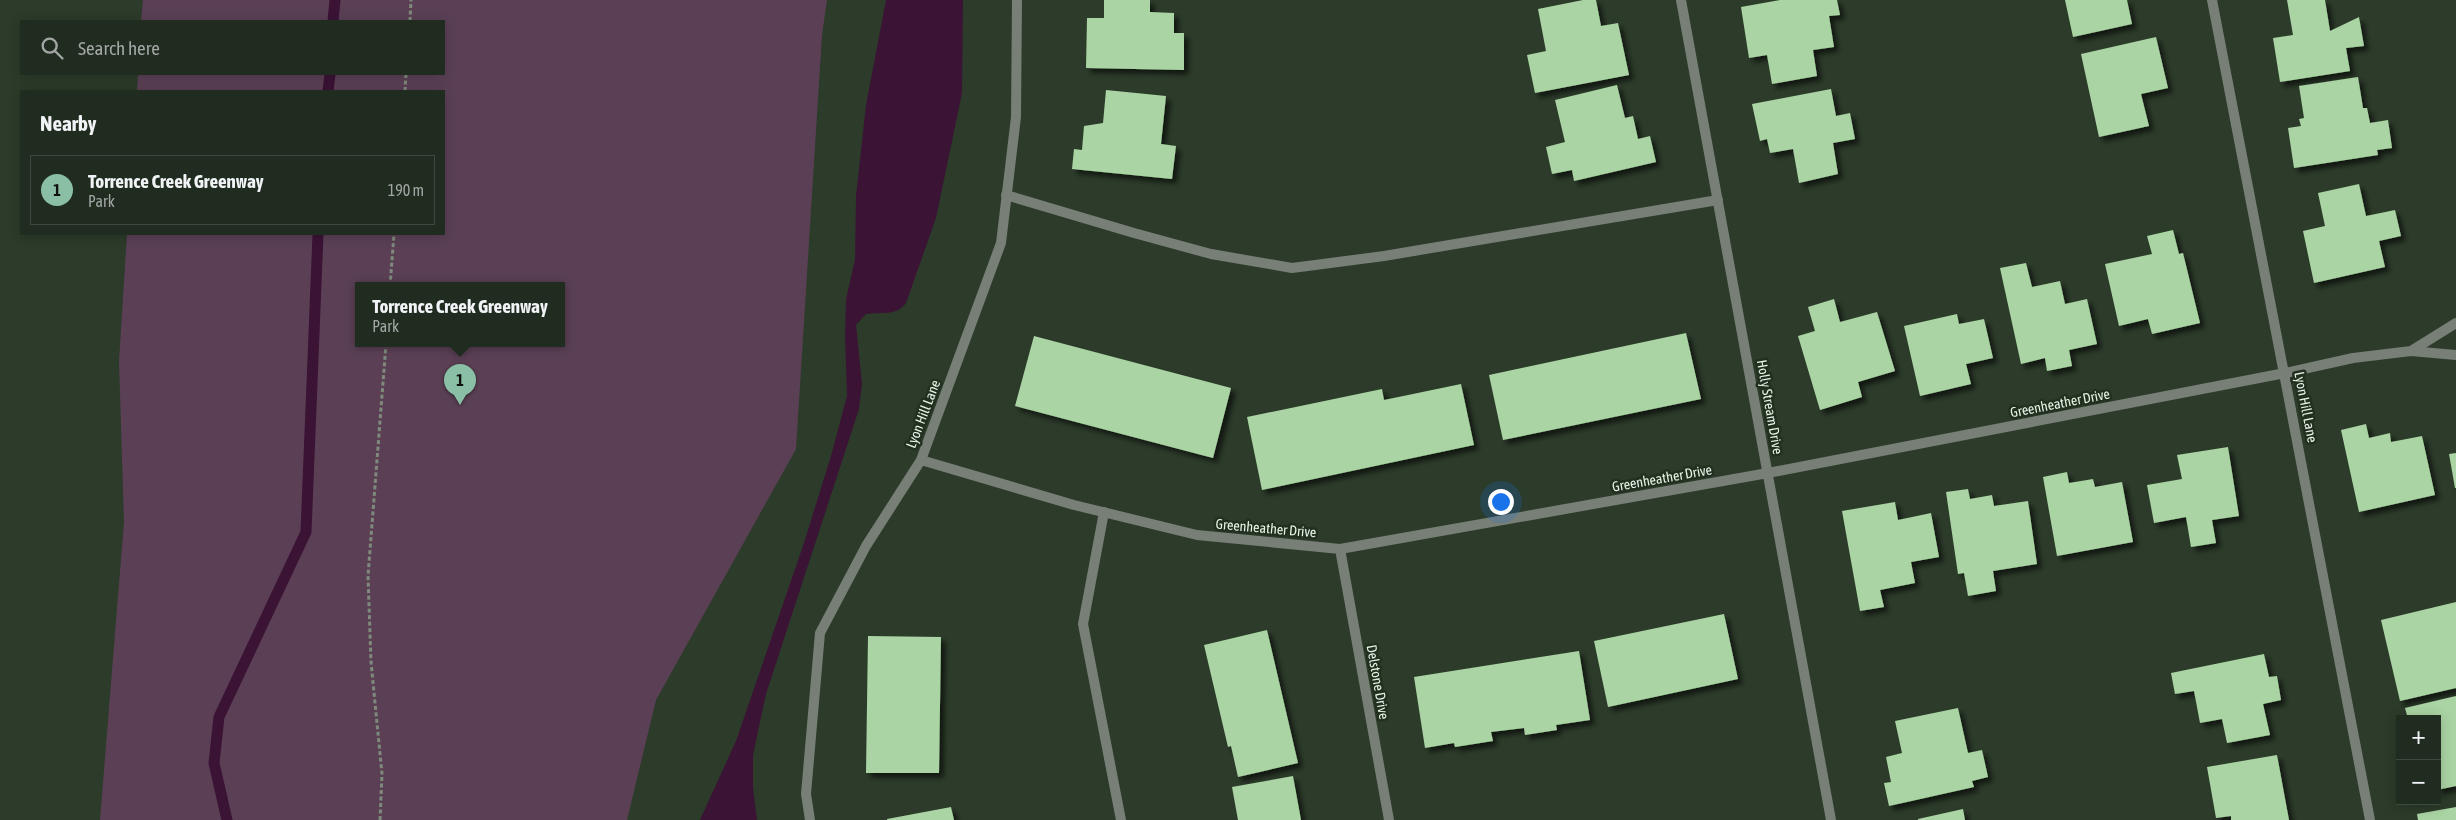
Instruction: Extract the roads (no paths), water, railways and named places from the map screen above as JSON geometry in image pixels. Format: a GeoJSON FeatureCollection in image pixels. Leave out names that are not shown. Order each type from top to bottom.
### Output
{"type":"FeatureCollection","features":[{"type":"Feature","properties":{"kind":"street","name":"Lyon Hill Lane"},"geometry":{"type":"LineString","coordinates":[[810,820],[806,794],[820,633],[866,546],[921,460],[1001,243],[1016,117],[1017,0]]}},
{"type":"Feature","properties":{"kind":"street","name":"Holly Stream Drive"},"geometry":{"type":"LineString","coordinates":[[1681,0],[1832,820]]}},
{"type":"Feature","properties":{"kind":"street","name":"Lyon Hill Lane"},"geometry":{"type":"LineString","coordinates":[[2212,0],[2370,820]]}},
{"type":"Feature","properties":{"kind":"street"},"geometry":{"type":"LineString","coordinates":[[1006,194],[1211,254],[1292,268],[1384,256],[1718,200]]}},
{"type":"Feature","properties":{"kind":"street","name":"Greenheather Drive"},"geometry":{"type":"LineString","coordinates":[[2411,351],[2456,323]]}},
{"type":"Feature","properties":{"kind":"street","name":"Greenheather Drive"},"geometry":{"type":"LineString","coordinates":[[921,460],[1104,512],[1197,535],[1340,549],[1768,473],[2285,373],[2353,358],[2411,351],[2456,355]]}},
{"type":"Feature","properties":{"kind":"street"},"geometry":{"type":"LineString","coordinates":[[1104,512],[1083,624],[1121,820]]}},
{"type":"Feature","properties":{"kind":"street","name":"Delstone Drive"},"geometry":{"type":"LineString","coordinates":[[1340,549],[1388,820]]}},
{"type":"Feature","properties":{"kind":"waterway"},"geometry":{"type":"LineString","coordinates":[[333,20],[335,0]]}},
{"type":"Feature","properties":{"kind":"waterway"},"geometry":{"type":"LineString","coordinates":[[328,90],[330,75]]}},
{"type":"Feature","properties":{"kind":"waterway"},"geometry":{"type":"LineString","coordinates":[[227,820],[214,763],[219,717],[306,532],[318,235]]}},
{"type":"Feature","properties":{"kind":"place","name":"Torrence Creek Greenway"},"geometry":{"type":"Point","coordinates":[460,405]}}]}
